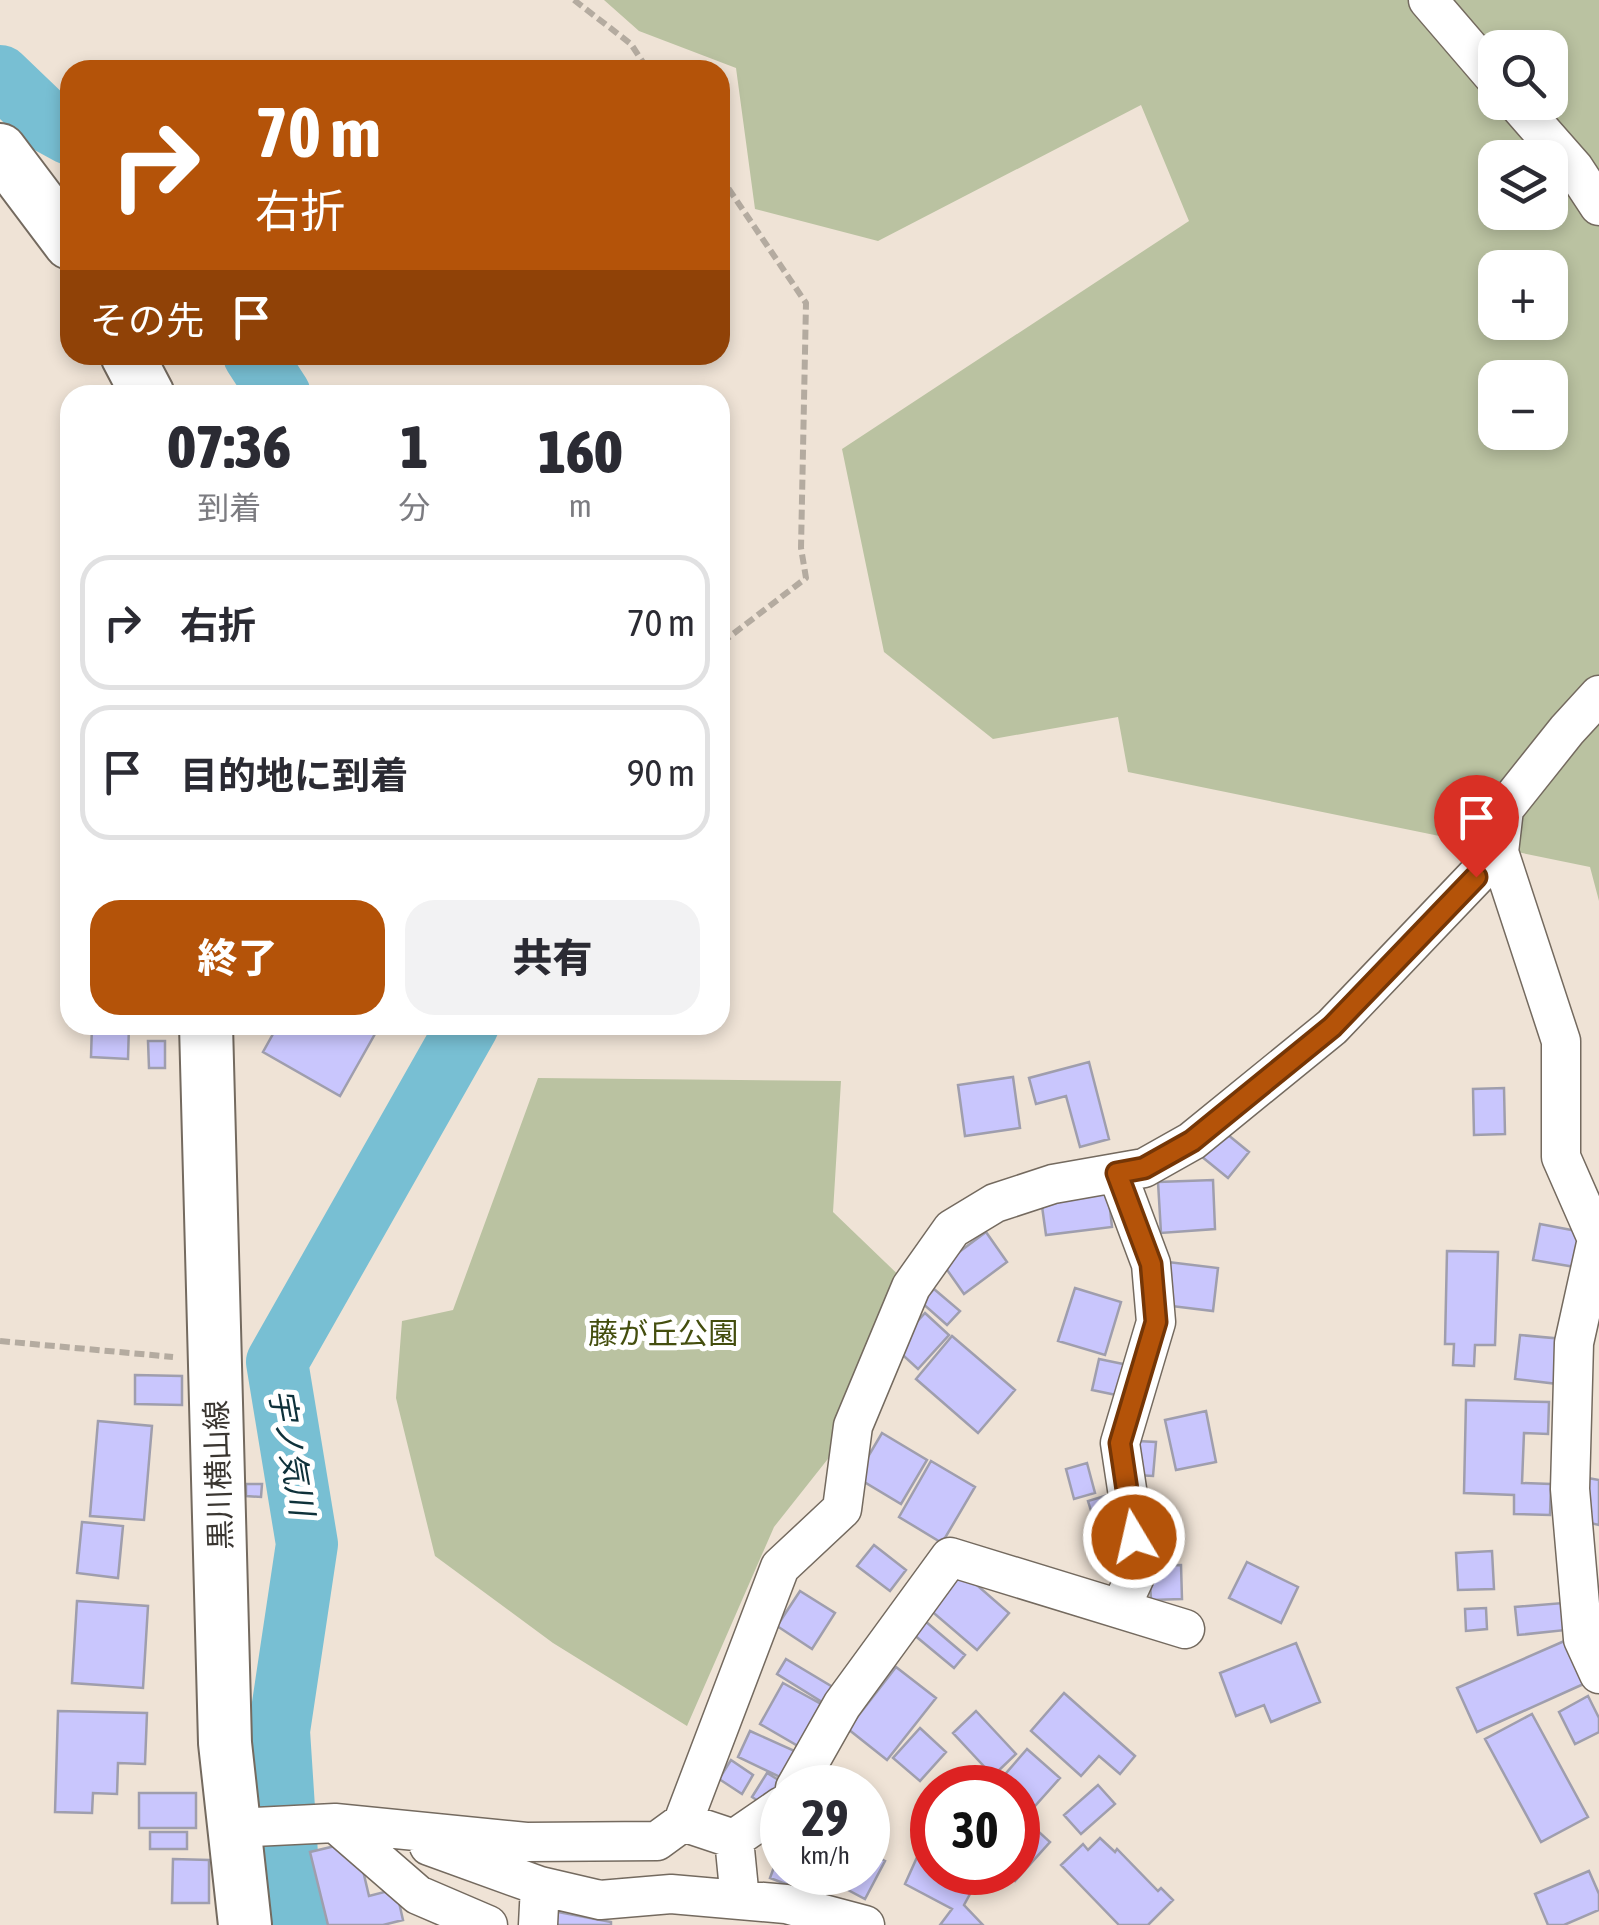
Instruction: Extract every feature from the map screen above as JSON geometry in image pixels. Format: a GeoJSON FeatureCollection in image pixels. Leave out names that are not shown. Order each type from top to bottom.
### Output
{"type":"FeatureCollection","features":[{"type":"Feature","properties":{"kind":"main road"},"geometry":{"type":"LineString","coordinates":[[0,150],[60,230]]}},
{"type":"Feature","properties":{"kind":"main road","name":"黒川横山線"},"geometry":{"type":"LineString","coordinates":[[206,1035],[225,1742],[246,1827],[245,1925]]}},
{"type":"Feature","properties":{"kind":"street"},"geometry":{"type":"LineString","coordinates":[[1428,0],[1478,58]]}},
{"type":"Feature","properties":{"kind":"street"},"geometry":{"type":"LineString","coordinates":[[1532,120],[1574,168],[1599,206]]}},
{"type":"Feature","properties":{"kind":"street"},"geometry":{"type":"LineString","coordinates":[[1599,696],[1504,809],[1499,852],[1560,1041],[1561,1157],[1597,1239],[1574,1343],[1570,1490],[1583,1640],[1599,1674]]}},
{"type":"Feature","properties":{"kind":"street"},"geometry":{"type":"LineString","coordinates":[[246,1827],[318,1824],[526,1842],[657,1840],[683,1822],[780,1568],[842,1508],[853,1426],[911,1287],[952,1230],[995,1204],[1053,1184],[1144,1168],[1192,1141],[1332,1027],[1499,852]]}},
{"type":"Feature","properties":{"kind":"street"},"geometry":{"type":"LineString","coordinates":[[1117,1173],[1151,1264],[1156,1322],[1120,1443],[1140,1568],[1120,1609]]}},
{"type":"Feature","properties":{"kind":"street"},"geometry":{"type":"LineString","coordinates":[[808,1765],[842,1705],[950,1557],[1185,1630]]}},
{"type":"Feature","properties":{"kind":"street"},"geometry":{"type":"LineString","coordinates":[[734,1839],[760,1821]]}},
{"type":"Feature","properties":{"kind":"street"},"geometry":{"type":"LineString","coordinates":[[683,1822],[734,1839]]}},
{"type":"Feature","properties":{"kind":"street"},"geometry":{"type":"LineString","coordinates":[[318,1824],[418,1895],[488,1925]]}},
{"type":"Feature","properties":{"kind":"street"},"geometry":{"type":"LineString","coordinates":[[379,1828],[540,1886],[600,1900],[618,1912],[671,1894],[786,1904],[865,1925]]}},
{"type":"Feature","properties":{"kind":"street"},"geometry":{"type":"LineString","coordinates":[[734,1839],[740,1900]]}},
{"type":"Feature","properties":{"kind":"street"},"geometry":{"type":"LineString","coordinates":[[538,1925],[540,1886]]}},
{"type":"Feature","properties":{"kind":"path"},"geometry":{"type":"LineString","coordinates":[[574,0],[630,44],[641,60]]}},
{"type":"Feature","properties":{"kind":"path"},"geometry":{"type":"LineString","coordinates":[[730,191],[806,303],[801,548],[806,578],[730,636]]}},
{"type":"Feature","properties":{"kind":"path"},"geometry":{"type":"LineString","coordinates":[[0,1341],[215,1361]]}},
{"type":"Feature","properties":{"kind":"green space"},"geometry":{"type":"Polygon","coordinates":[[[604,0],[1599,0],[1599,901],[1590,867],[1128,772],[1118,717],[993,739],[884,652],[842,449],[1189,221],[1141,105],[878,241],[755,209],[736,68],[730,66],[730,60],[715,60],[639,31],[604,0]]]}},
{"type":"Feature","properties":{"kind":"green space","name":"藤が丘公園"},"geometry":{"type":"Polygon","coordinates":[[[538,1078],[841,1081],[833,1212],[911,1287],[831,1455],[774,1527],[687,1726],[553,1643],[435,1556],[396,1398],[402,1321],[453,1310],[538,1078]]]}},
{"type":"Feature","properties":{"kind":"building"},"geometry":{"type":"Polygon","coordinates":[[[92,1035],[129,1035],[128,1059],[91,1057],[92,1035]]]}},
{"type":"Feature","properties":{"kind":"building"},"geometry":{"type":"Polygon","coordinates":[[[272,1035],[374,1035],[340,1096],[263,1052],[272,1035]]]}},
{"type":"Feature","properties":{"kind":"building"},"geometry":{"type":"Polygon","coordinates":[[[148,1041],[165,1041],[165,1068],[149,1068],[148,1041]]]}},
{"type":"Feature","properties":{"kind":"building"},"geometry":{"type":"Polygon","coordinates":[[[1089,1062],[1109,1139],[1080,1147],[1066,1096],[1036,1104],[1029,1078],[1089,1062]]]}},
{"type":"Feature","properties":{"kind":"building"},"geometry":{"type":"Polygon","coordinates":[[[1013,1077],[1020,1128],[965,1136],[958,1085],[1013,1077]]]}},
{"type":"Feature","properties":{"kind":"building"},"geometry":{"type":"Polygon","coordinates":[[[1504,1088],[1505,1134],[1474,1135],[1473,1089],[1504,1088]]]}},
{"type":"Feature","properties":{"kind":"building"},"geometry":{"type":"Polygon","coordinates":[[[1222,1130],[1249,1152],[1228,1178],[1201,1156],[1222,1130]]]}},
{"type":"Feature","properties":{"kind":"building"},"geometry":{"type":"Polygon","coordinates":[[[1213,1180],[1215,1229],[1161,1233],[1158,1182],[1213,1180]]]}},
{"type":"Feature","properties":{"kind":"building"},"geometry":{"type":"Polygon","coordinates":[[[1108,1191],[1112,1227],[1046,1235],[1041,1199],[1108,1191]]]}},
{"type":"Feature","properties":{"kind":"building"},"geometry":{"type":"Polygon","coordinates":[[[1540,1224],[1582,1232],[1575,1267],[1533,1260],[1540,1224]]]}},
{"type":"Feature","properties":{"kind":"building"},"geometry":{"type":"Polygon","coordinates":[[[986,1232],[1007,1262],[964,1294],[943,1264],[986,1232]]]}},
{"type":"Feature","properties":{"kind":"building"},"geometry":{"type":"Polygon","coordinates":[[[1447,1251],[1498,1252],[1495,1345],[1475,1345],[1474,1366],[1453,1365],[1454,1344],[1445,1344],[1447,1251]]]}},
{"type":"Feature","properties":{"kind":"building"},"geometry":{"type":"Polygon","coordinates":[[[1168,1262],[1218,1268],[1213,1311],[1163,1305],[1168,1262]]]}},
{"type":"Feature","properties":{"kind":"building"},"geometry":{"type":"Polygon","coordinates":[[[1075,1288],[1121,1302],[1105,1355],[1058,1341],[1075,1288]]]}},
{"type":"Feature","properties":{"kind":"building"},"geometry":{"type":"Polygon","coordinates":[[[934,1289],[960,1311],[947,1325],[922,1303],[934,1289]]]}},
{"type":"Feature","properties":{"kind":"building"},"geometry":{"type":"Polygon","coordinates":[[[925,1313],[949,1335],[918,1369],[894,1347],[925,1313]]]}},
{"type":"Feature","properties":{"kind":"building"},"geometry":{"type":"Polygon","coordinates":[[[1520,1335],[1563,1339],[1558,1384],[1515,1379],[1520,1335]]]}},
{"type":"Feature","properties":{"kind":"building"},"geometry":{"type":"Polygon","coordinates":[[[952,1336],[1015,1390],[978,1433],[916,1379],[952,1336]]]}},
{"type":"Feature","properties":{"kind":"building"},"geometry":{"type":"Polygon","coordinates":[[[1099,1359],[1128,1365],[1121,1396],[1092,1390],[1099,1359]]]}},
{"type":"Feature","properties":{"kind":"building"},"geometry":{"type":"Polygon","coordinates":[[[135,1375],[182,1376],[182,1405],[135,1404],[135,1375]]]}},
{"type":"Feature","properties":{"kind":"building"},"geometry":{"type":"Polygon","coordinates":[[[1466,1400],[1549,1402],[1548,1434],[1524,1433],[1522,1483],[1551,1484],[1550,1515],[1514,1514],[1514,1495],[1464,1493],[1466,1400]]]}},
{"type":"Feature","properties":{"kind":"building"},"geometry":{"type":"Polygon","coordinates":[[[1206,1411],[1216,1462],[1176,1470],[1165,1420],[1206,1411]]]}},
{"type":"Feature","properties":{"kind":"building"},"geometry":{"type":"Polygon","coordinates":[[[98,1421],[152,1426],[144,1520],[90,1516],[98,1421]]]}},
{"type":"Feature","properties":{"kind":"building"},"geometry":{"type":"Polygon","coordinates":[[[882,1433],[927,1460],[901,1504],[856,1477],[882,1433]]]}},
{"type":"Feature","properties":{"kind":"building"},"geometry":{"type":"Polygon","coordinates":[[[1137,1441],[1156,1442],[1153,1476],[1135,1475],[1137,1441]]]}},
{"type":"Feature","properties":{"kind":"building"},"geometry":{"type":"Polygon","coordinates":[[[931,1461],[975,1487],[942,1543],[899,1517],[931,1461]]]}},
{"type":"Feature","properties":{"kind":"building"},"geometry":{"type":"Polygon","coordinates":[[[1087,1463],[1095,1493],[1074,1499],[1066,1469],[1087,1463]]]}},
{"type":"Feature","properties":{"kind":"building"},"geometry":{"type":"Polygon","coordinates":[[[1588,1478],[1599,1480],[1599,1525],[1578,1520],[1588,1478]]]}},
{"type":"Feature","properties":{"kind":"building"},"geometry":{"type":"Polygon","coordinates":[[[246,1484],[262,1484],[261,1497],[246,1496],[246,1484]]]}},
{"type":"Feature","properties":{"kind":"building"},"geometry":{"type":"Polygon","coordinates":[[[1111,1494],[1115,1507],[1092,1514],[1088,1501],[1111,1494]]]}},
{"type":"Feature","properties":{"kind":"building"},"geometry":{"type":"Polygon","coordinates":[[[82,1522],[123,1526],[118,1578],[77,1573],[82,1522]]]}},
{"type":"Feature","properties":{"kind":"building"},"geometry":{"type":"Polygon","coordinates":[[[874,1545],[906,1570],[890,1591],[857,1566],[874,1545]]]}},
{"type":"Feature","properties":{"kind":"building"},"geometry":{"type":"Polygon","coordinates":[[[1492,1551],[1494,1589],[1458,1590],[1456,1553],[1492,1551]]]}},
{"type":"Feature","properties":{"kind":"building"},"geometry":{"type":"Polygon","coordinates":[[[1247,1562],[1298,1587],[1281,1623],[1229,1598],[1247,1562]]]}},
{"type":"Feature","properties":{"kind":"building"},"geometry":{"type":"Polygon","coordinates":[[[1181,1565],[1182,1599],[1151,1600],[1149,1566],[1181,1565]]]}},
{"type":"Feature","properties":{"kind":"building"},"geometry":{"type":"Polygon","coordinates":[[[955,1566],[1009,1613],[977,1650],[922,1603],[955,1566]]]}},
{"type":"Feature","properties":{"kind":"building"},"geometry":{"type":"Polygon","coordinates":[[[800,1591],[835,1613],[812,1649],[777,1626],[800,1591]]]}},
{"type":"Feature","properties":{"kind":"building"},"geometry":{"type":"Polygon","coordinates":[[[77,1601],[148,1606],[143,1688],[72,1683],[77,1601]]]}},
{"type":"Feature","properties":{"kind":"building"},"geometry":{"type":"Polygon","coordinates":[[[1563,1603],[1566,1630],[1518,1635],[1515,1607],[1563,1603]]]}},
{"type":"Feature","properties":{"kind":"building"},"geometry":{"type":"Polygon","coordinates":[[[1486,1608],[1487,1629],[1466,1631],[1465,1609],[1486,1608]]]}},
{"type":"Feature","properties":{"kind":"building"},"geometry":{"type":"Polygon","coordinates":[[[918,1615],[965,1655],[954,1668],[907,1629],[918,1615]]]}},
{"type":"Feature","properties":{"kind":"building"},"geometry":{"type":"Polygon","coordinates":[[[1569,1639],[1588,1682],[1477,1732],[1457,1688],[1569,1639]]]}},
{"type":"Feature","properties":{"kind":"building"},"geometry":{"type":"Polygon","coordinates":[[[1296,1643],[1320,1702],[1271,1722],[1264,1705],[1236,1716],[1220,1673],[1296,1643]]]}},
{"type":"Feature","properties":{"kind":"building"},"geometry":{"type":"Polygon","coordinates":[[[786,1659],[836,1689],[827,1705],[777,1674],[786,1659]]]}},
{"type":"Feature","properties":{"kind":"building"},"geometry":{"type":"Polygon","coordinates":[[[896,1667],[936,1698],[887,1760],[848,1729],[896,1667]]]}},
{"type":"Feature","properties":{"kind":"building"},"geometry":{"type":"Polygon","coordinates":[[[783,1683],[821,1704],[798,1746],[760,1724],[783,1683]]]}},
{"type":"Feature","properties":{"kind":"building"},"geometry":{"type":"Polygon","coordinates":[[[1064,1693],[1135,1756],[1120,1774],[1099,1756],[1081,1776],[1031,1731],[1064,1693]]]}},
{"type":"Feature","properties":{"kind":"building"},"geometry":{"type":"Polygon","coordinates":[[[1588,1696],[1599,1718],[1599,1732],[1575,1744],[1559,1712],[1588,1696]]]}},
{"type":"Feature","properties":{"kind":"building"},"geometry":{"type":"Polygon","coordinates":[[[58,1711],[147,1713],[145,1764],[118,1763],[117,1794],[93,1793],[92,1813],[55,1812],[58,1711]]]}},
{"type":"Feature","properties":{"kind":"building"},"geometry":{"type":"Polygon","coordinates":[[[976,1711],[1016,1754],[1004,1765],[983,1765],[953,1733],[976,1711]]]}},
{"type":"Feature","properties":{"kind":"building"},"geometry":{"type":"Polygon","coordinates":[[[1532,1714],[1588,1817],[1541,1842],[1485,1739],[1532,1714]]]}},
{"type":"Feature","properties":{"kind":"building"},"geometry":{"type":"Polygon","coordinates":[[[920,1728],[946,1752],[934,1765],[910,1765],[910,1772],[893,1758],[920,1728]]]}},
{"type":"Feature","properties":{"kind":"building"},"geometry":{"type":"Polygon","coordinates":[[[750,1731],[797,1752],[791,1765],[760,1768],[738,1757],[750,1731]]]}},
{"type":"Feature","properties":{"kind":"building"},"geometry":{"type":"Polygon","coordinates":[[[1027,1749],[1060,1778],[1040,1800],[1040,1765],[1013,1765],[1027,1749]]]}},
{"type":"Feature","properties":{"kind":"building"},"geometry":{"type":"Polygon","coordinates":[[[731,1760],[753,1775],[742,1794],[719,1779],[731,1760]]]}},
{"type":"Feature","properties":{"kind":"building"},"geometry":{"type":"Polygon","coordinates":[[[760,1784],[760,1802],[752,1797],[760,1784]]]}},
{"type":"Feature","properties":{"kind":"building"},"geometry":{"type":"Polygon","coordinates":[[[1098,1785],[1115,1804],[1081,1834],[1064,1815],[1098,1785]]]}},
{"type":"Feature","properties":{"kind":"building"},"geometry":{"type":"Polygon","coordinates":[[[139,1793],[196,1793],[196,1828],[139,1828],[139,1793]]]}},
{"type":"Feature","properties":{"kind":"building"},"geometry":{"type":"Polygon","coordinates":[[[150,1832],[187,1832],[187,1849],[150,1849],[150,1832]]]}},
{"type":"Feature","properties":{"kind":"building"},"geometry":{"type":"Polygon","coordinates":[[[1040,1833],[1050,1842],[1040,1853],[1040,1833]]]}},
{"type":"Feature","properties":{"kind":"building"},"geometry":{"type":"Polygon","coordinates":[[[1100,1838],[1173,1900],[1148,1925],[1119,1925],[1061,1865],[1083,1844],[1088,1850],[1100,1838]]]}},
{"type":"Feature","properties":{"kind":"building"},"geometry":{"type":"Polygon","coordinates":[[[356,1841],[369,1896],[396,1889],[403,1920],[383,1925],[328,1925],[310,1852],[356,1841]]]}},
{"type":"Feature","properties":{"kind":"building"},"geometry":{"type":"Polygon","coordinates":[[[173,1859],[209,1860],[209,1903],[172,1903],[173,1859]]]}},
{"type":"Feature","properties":{"kind":"building"},"geometry":{"type":"Polygon","coordinates":[[[1589,1871],[1599,1894],[1599,1910],[1564,1925],[1548,1925],[1535,1894],[1589,1871]]]}},
{"type":"Feature","properties":{"kind":"building"},"geometry":{"type":"Polygon","coordinates":[[[926,1895],[969,1895],[964,1905],[983,1925],[940,1925],[952,1909],[926,1895]]]}},
{"type":"Feature","properties":{"kind":"building"},"geometry":{"type":"Polygon","coordinates":[[[553,1911],[611,1922],[611,1925],[551,1925],[553,1911]]]}},
{"type":"Feature","properties":{"kind":"waterway","name":"宇ノ気川"},"geometry":{"type":"LineString","coordinates":[[0,76],[60,129]]}},
{"type":"Feature","properties":{"kind":"waterway","name":"宇ノ気川"},"geometry":{"type":"LineString","coordinates":[[260,365],[274,385]]}},
{"type":"Feature","properties":{"kind":"waterway","name":"宇ノ気川"},"geometry":{"type":"LineString","coordinates":[[305,1925],[288,1870],[279,1731],[307,1544],[277,1362],[462,1035]]}},
{"type":"Feature","properties":{"kind":"route"},"geometry":{"type":"LineString","coordinates":[[1134,1537],[1120,1443],[1156,1322],[1151,1264],[1117,1173],[1144,1168],[1192,1141],[1332,1027],[1476,877]]}}]}
